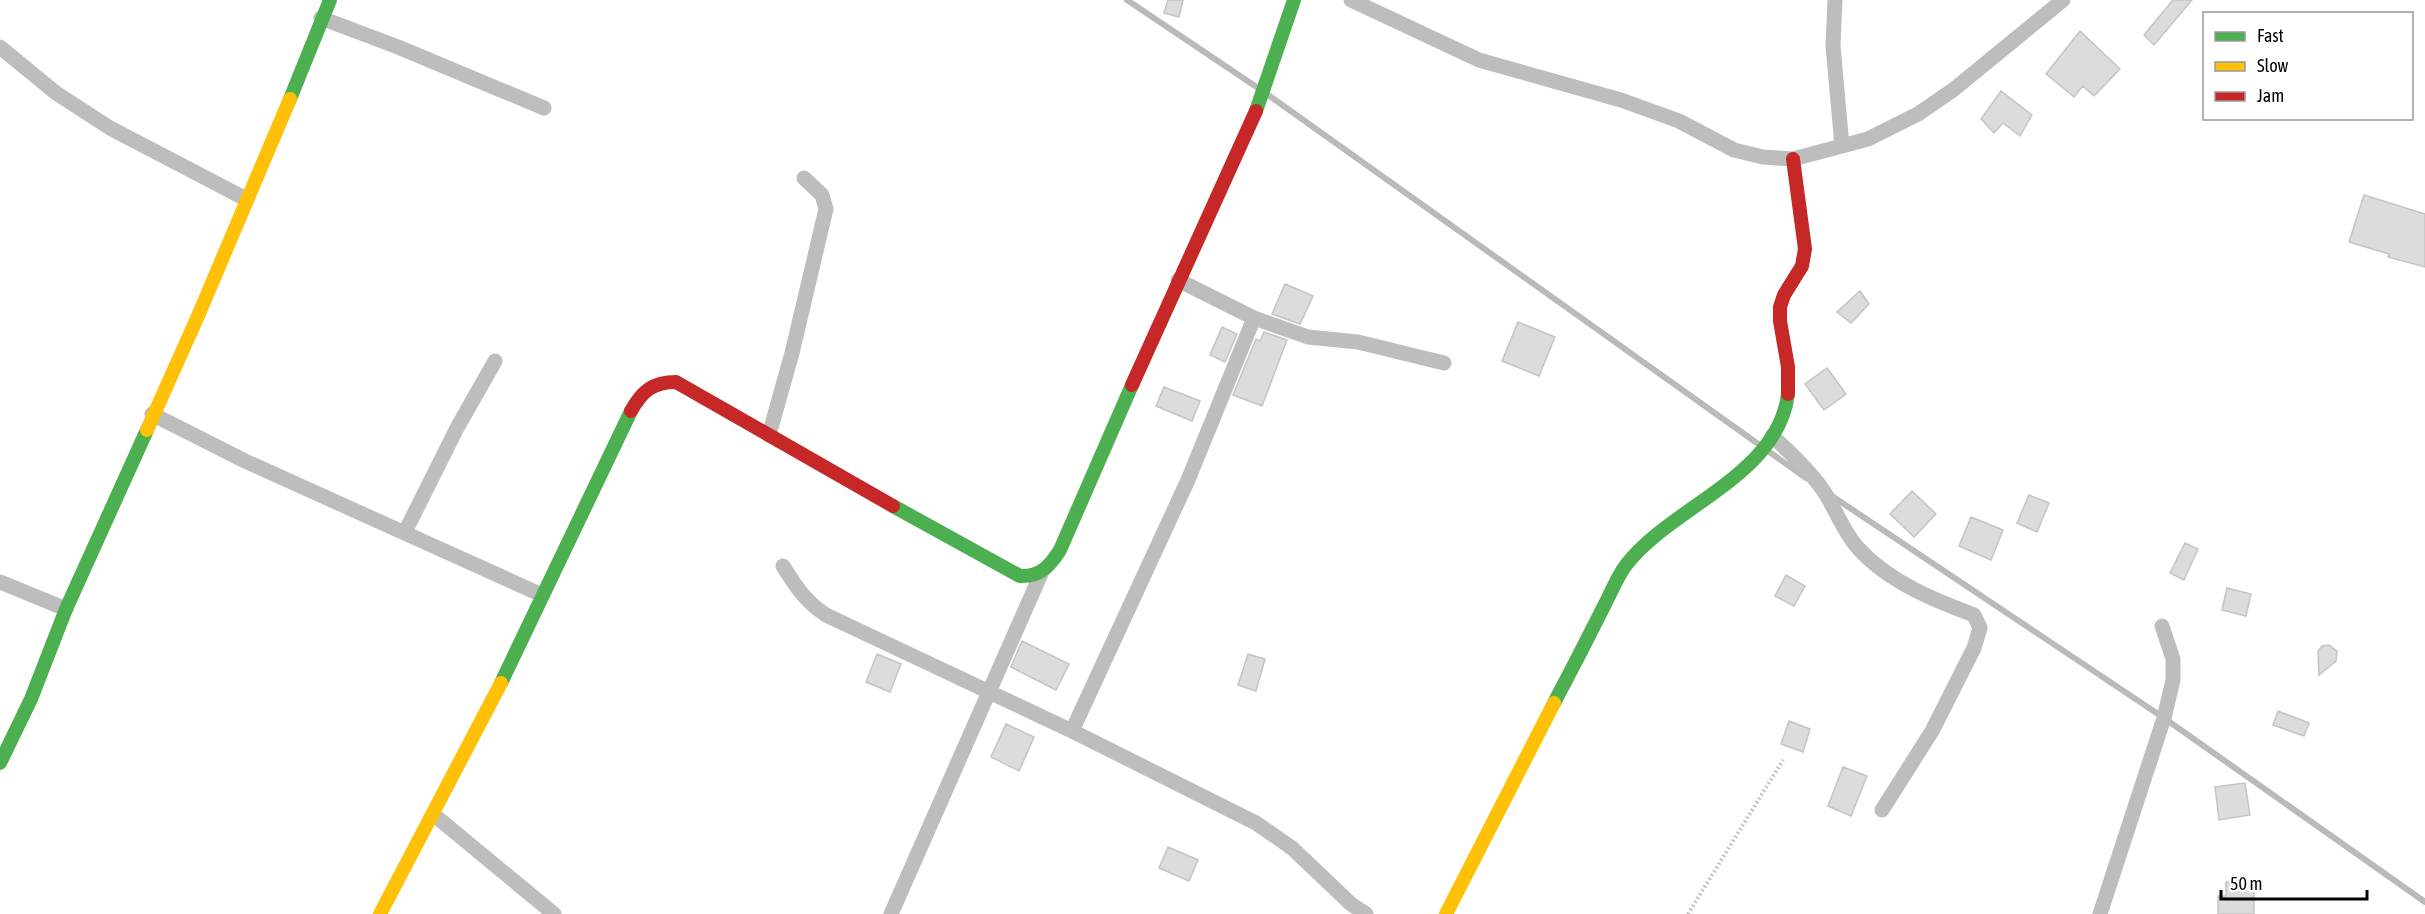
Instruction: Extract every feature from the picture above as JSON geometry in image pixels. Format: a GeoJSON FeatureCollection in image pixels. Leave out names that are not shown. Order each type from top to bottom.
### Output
{"type":"FeatureCollection","features":[{"type":"Feature","properties":{"kind":"street"},"geometry":{"type":"LineString","coordinates":[[0,764],[31,699],[66,609],[152,414],[198,316],[246,199],[279,128],[330,0]]}},
{"type":"Feature","properties":{"kind":"street"},"geometry":{"type":"LineString","coordinates":[[891,914],[1041,574],[1053,562],[1060,550],[1178,279],[1247,132],[1264,92],[1294,0]]}},
{"type":"Feature","properties":{"kind":"street"},"geometry":{"type":"LineString","coordinates":[[1351,0],[1479,60],[1622,100],[1679,121],[1734,150],[1792,159],[1868,139],[1918,114],[1953,90],[2063,0]]}},
{"type":"Feature","properties":{"kind":"street"},"geometry":{"type":"LineString","coordinates":[[1835,0],[1833,46],[1842,146]]}},
{"type":"Feature","properties":{"kind":"street"},"geometry":{"type":"LineString","coordinates":[[321,18],[398,47],[544,108]]}},
{"type":"Feature","properties":{"kind":"street"},"geometry":{"type":"LineString","coordinates":[[0,46],[56,93],[110,128],[246,199]]}},
{"type":"Feature","properties":{"kind":"street"},"geometry":{"type":"LineString","coordinates":[[1446,914],[1625,566],[1652,539],[1726,482],[1772,436],[1786,406],[1788,392],[1786,348],[1780,306],[1799,273],[1804,258],[1804,242],[1792,159]]}},
{"type":"Feature","properties":{"kind":"street"},"geometry":{"type":"LineString","coordinates":[[769,435],[792,353],[826,208],[822,195],[804,178]]}},
{"type":"Feature","properties":{"kind":"street"},"geometry":{"type":"LineString","coordinates":[[1178,279],[1254,318],[1308,337],[1358,342],[1444,363]]}},
{"type":"Feature","properties":{"kind":"street"},"geometry":{"type":"LineString","coordinates":[[1072,731],[1188,480],[1254,318]]}},
{"type":"Feature","properties":{"kind":"street"},"geometry":{"type":"LineString","coordinates":[[405,532],[457,428],[495,361]]}},
{"type":"Feature","properties":{"kind":"street"},"geometry":{"type":"LineString","coordinates":[[380,914],[483,723],[542,595],[637,400],[652,385],[664,381],[676,382],[1020,576],[1030,578],[1041,574]]}},
{"type":"Feature","properties":{"kind":"street"},"geometry":{"type":"LineString","coordinates":[[152,414],[246,461],[542,595]]}},
{"type":"Feature","properties":{"kind":"street"},"geometry":{"type":"LineString","coordinates":[[1772,436],[1798,459],[1823,490],[1858,548],[1873,562],[1890,575],[1935,600],[1974,615],[1978,620],[1980,628],[1974,648],[1943,710],[1882,810]]}},
{"type":"Feature","properties":{"kind":"street"},"geometry":{"type":"LineString","coordinates":[[783,566],[800,594],[826,615],[1072,731],[1256,823],[1292,848],[1351,904],[1366,914]]}},
{"type":"Feature","properties":{"kind":"street"},"geometry":{"type":"LineString","coordinates":[[0,582],[66,609]]}},
{"type":"Feature","properties":{"kind":"street"},"geometry":{"type":"LineString","coordinates":[[2100,914],[2164,718],[2173,680],[2173,658],[2162,626]]}},
{"type":"Feature","properties":{"kind":"street"},"geometry":{"type":"LineString","coordinates":[[433,814],[554,914]]}},
{"type":"Feature","properties":{"kind":"path"},"geometry":{"type":"LineString","coordinates":[[1688,914],[1783,760]]}},
{"type":"Feature","properties":{"kind":"building"},"geometry":{"type":"Polygon","coordinates":[[[1168,0],[1183,0],[1179,17],[1164,13],[1168,0]]]}},
{"type":"Feature","properties":{"kind":"building"},"geometry":{"type":"Polygon","coordinates":[[[2173,0],[2192,0],[2154,45],[2144,35],[2173,0]]]}},
{"type":"Feature","properties":{"kind":"building"},"geometry":{"type":"Polygon","coordinates":[[[2080,31],[2120,69],[2094,96],[2083,86],[2074,97],[2046,74],[2080,31]]]}},
{"type":"Feature","properties":{"kind":"building"},"geometry":{"type":"Polygon","coordinates":[[[2001,91],[2032,115],[2020,136],[2003,123],[1994,133],[1981,119],[2001,91]]]}},
{"type":"Feature","properties":{"kind":"building"},"geometry":{"type":"Polygon","coordinates":[[[2364,195],[2425,214],[2425,267],[2388,257],[2389,254],[2349,242],[2364,195]]]}},
{"type":"Feature","properties":{"kind":"building"},"geometry":{"type":"Polygon","coordinates":[[[1285,284],[1313,296],[1300,324],[1272,314],[1285,284]]]}},
{"type":"Feature","properties":{"kind":"building"},"geometry":{"type":"Polygon","coordinates":[[[1860,291],[1869,304],[1851,323],[1837,312],[1860,291]]]}},
{"type":"Feature","properties":{"kind":"building"},"geometry":{"type":"Polygon","coordinates":[[[1518,322],[1555,337],[1539,376],[1502,361],[1518,322]]]}},
{"type":"Feature","properties":{"kind":"building"},"geometry":{"type":"Polygon","coordinates":[[[1222,327],[1237,334],[1225,362],[1210,355],[1222,327]]]}},
{"type":"Feature","properties":{"kind":"building"},"geometry":{"type":"Polygon","coordinates":[[[1264,332],[1287,340],[1262,406],[1233,395],[1256,339],[1260,341],[1264,332]]]}},
{"type":"Feature","properties":{"kind":"building"},"geometry":{"type":"Polygon","coordinates":[[[1827,368],[1846,394],[1824,410],[1805,384],[1827,368]]]}},
{"type":"Feature","properties":{"kind":"building"},"geometry":{"type":"Polygon","coordinates":[[[1164,387],[1200,401],[1192,421],[1156,406],[1164,387]]]}},
{"type":"Feature","properties":{"kind":"building"},"geometry":{"type":"Polygon","coordinates":[[[1912,491],[1936,514],[1914,537],[1890,514],[1912,491]]]}},
{"type":"Feature","properties":{"kind":"building"},"geometry":{"type":"Polygon","coordinates":[[[2029,495],[2049,503],[2037,532],[2017,523],[2029,495]]]}},
{"type":"Feature","properties":{"kind":"building"},"geometry":{"type":"Polygon","coordinates":[[[1971,517],[2003,530],[1991,560],[1959,546],[1971,517]]]}},
{"type":"Feature","properties":{"kind":"building"},"geometry":{"type":"Polygon","coordinates":[[[2185,543],[2198,549],[2184,580],[2170,573],[2185,543]]]}},
{"type":"Feature","properties":{"kind":"building"},"geometry":{"type":"Polygon","coordinates":[[[1786,575],[1805,586],[1794,606],[1775,596],[1786,575]]]}},
{"type":"Feature","properties":{"kind":"building"},"geometry":{"type":"Polygon","coordinates":[[[2227,588],[2251,594],[2246,616],[2222,610],[2227,588]]]}},
{"type":"Feature","properties":{"kind":"building"},"geometry":{"type":"Polygon","coordinates":[[[1022,641],[1069,664],[1056,690],[1011,667],[1022,641]]]}},
{"type":"Feature","properties":{"kind":"building"},"geometry":{"type":"Polygon","coordinates":[[[2329,645],[2337,651],[2336,661],[2319,675],[2318,651],[2322,646],[2329,645]]]}},
{"type":"Feature","properties":{"kind":"building"},"geometry":{"type":"Polygon","coordinates":[[[877,654],[901,664],[890,692],[866,682],[877,654]]]}},
{"type":"Feature","properties":{"kind":"building"},"geometry":{"type":"Polygon","coordinates":[[[1248,654],[1265,659],[1256,691],[1238,685],[1248,654]]]}},
{"type":"Feature","properties":{"kind":"building"},"geometry":{"type":"Polygon","coordinates":[[[2278,711],[2309,723],[2304,736],[2273,725],[2278,711]]]}},
{"type":"Feature","properties":{"kind":"building"},"geometry":{"type":"Polygon","coordinates":[[[1789,721],[1810,729],[1803,752],[1781,744],[1789,721]]]}},
{"type":"Feature","properties":{"kind":"building"},"geometry":{"type":"Polygon","coordinates":[[[1006,724],[1034,737],[1019,771],[991,757],[1006,724]]]}},
{"type":"Feature","properties":{"kind":"building"},"geometry":{"type":"Polygon","coordinates":[[[1843,767],[1867,776],[1851,816],[1828,806],[1843,767]]]}},
{"type":"Feature","properties":{"kind":"building"},"geometry":{"type":"Polygon","coordinates":[[[2245,783],[2250,815],[2219,820],[2215,787],[2245,783]]]}},
{"type":"Feature","properties":{"kind":"building"},"geometry":{"type":"Polygon","coordinates":[[[1168,847],[1198,860],[1189,881],[1159,868],[1168,847]]]}},
{"type":"Feature","properties":{"kind":"building"},"geometry":{"type":"Polygon","coordinates":[[[2226,882],[2254,882],[2254,914],[2218,914],[2218,896],[2226,896],[2226,882]]]}},
{"type":"Feature","properties":{"kind":"waterway"},"geometry":{"type":"LineString","coordinates":[[1127,0],[1264,92],[1806,478]]}},
{"type":"Feature","properties":{"kind":"waterway"},"geometry":{"type":"LineString","coordinates":[[1832,496],[2164,718],[2425,902]]}},
{"type":"Feature","properties":{"kind":"traffic: fast"},"geometry":{"type":"LineString","coordinates":[[290,99],[330,0]]}},
{"type":"Feature","properties":{"kind":"traffic: fast"},"geometry":{"type":"LineString","coordinates":[[1256,111],[1294,0]]}},
{"type":"Feature","properties":{"kind":"traffic: fast"},"geometry":{"type":"LineString","coordinates":[[893,506],[1020,576],[1039,572],[1048,566],[1060,550],[1132,385]]}},
{"type":"Feature","properties":{"kind":"traffic: fast"},"geometry":{"type":"LineString","coordinates":[[1554,703],[1626,565],[1645,544],[1744,469],[1765,447],[1780,423],[1788,394]]}},
{"type":"Feature","properties":{"kind":"traffic: fast"},"geometry":{"type":"LineString","coordinates":[[501,683],[631,411]]}},
{"type":"Feature","properties":{"kind":"traffic: fast"},"geometry":{"type":"LineString","coordinates":[[0,763],[31,699],[66,609],[147,430]]}},
{"type":"Feature","properties":{"kind":"traffic: slow"},"geometry":{"type":"LineString","coordinates":[[147,430],[290,99]]}},
{"type":"Feature","properties":{"kind":"traffic: slow"},"geometry":{"type":"LineString","coordinates":[[380,914],[501,683]]}},
{"type":"Feature","properties":{"kind":"traffic: slow"},"geometry":{"type":"LineString","coordinates":[[1446,914],[1554,703]]}},
{"type":"Feature","properties":{"kind":"traffic: jam"},"geometry":{"type":"LineString","coordinates":[[1132,385],[1256,111]]}},
{"type":"Feature","properties":{"kind":"traffic: jam"},"geometry":{"type":"LineString","coordinates":[[1788,394],[1788,367],[1780,321],[1780,307],[1784,295],[1802,266],[1805,249],[1793,159]]}},
{"type":"Feature","properties":{"kind":"traffic: jam"},"geometry":{"type":"LineString","coordinates":[[631,411],[639,398],[649,389],[668,382],[676,382],[893,506]]}}]}
